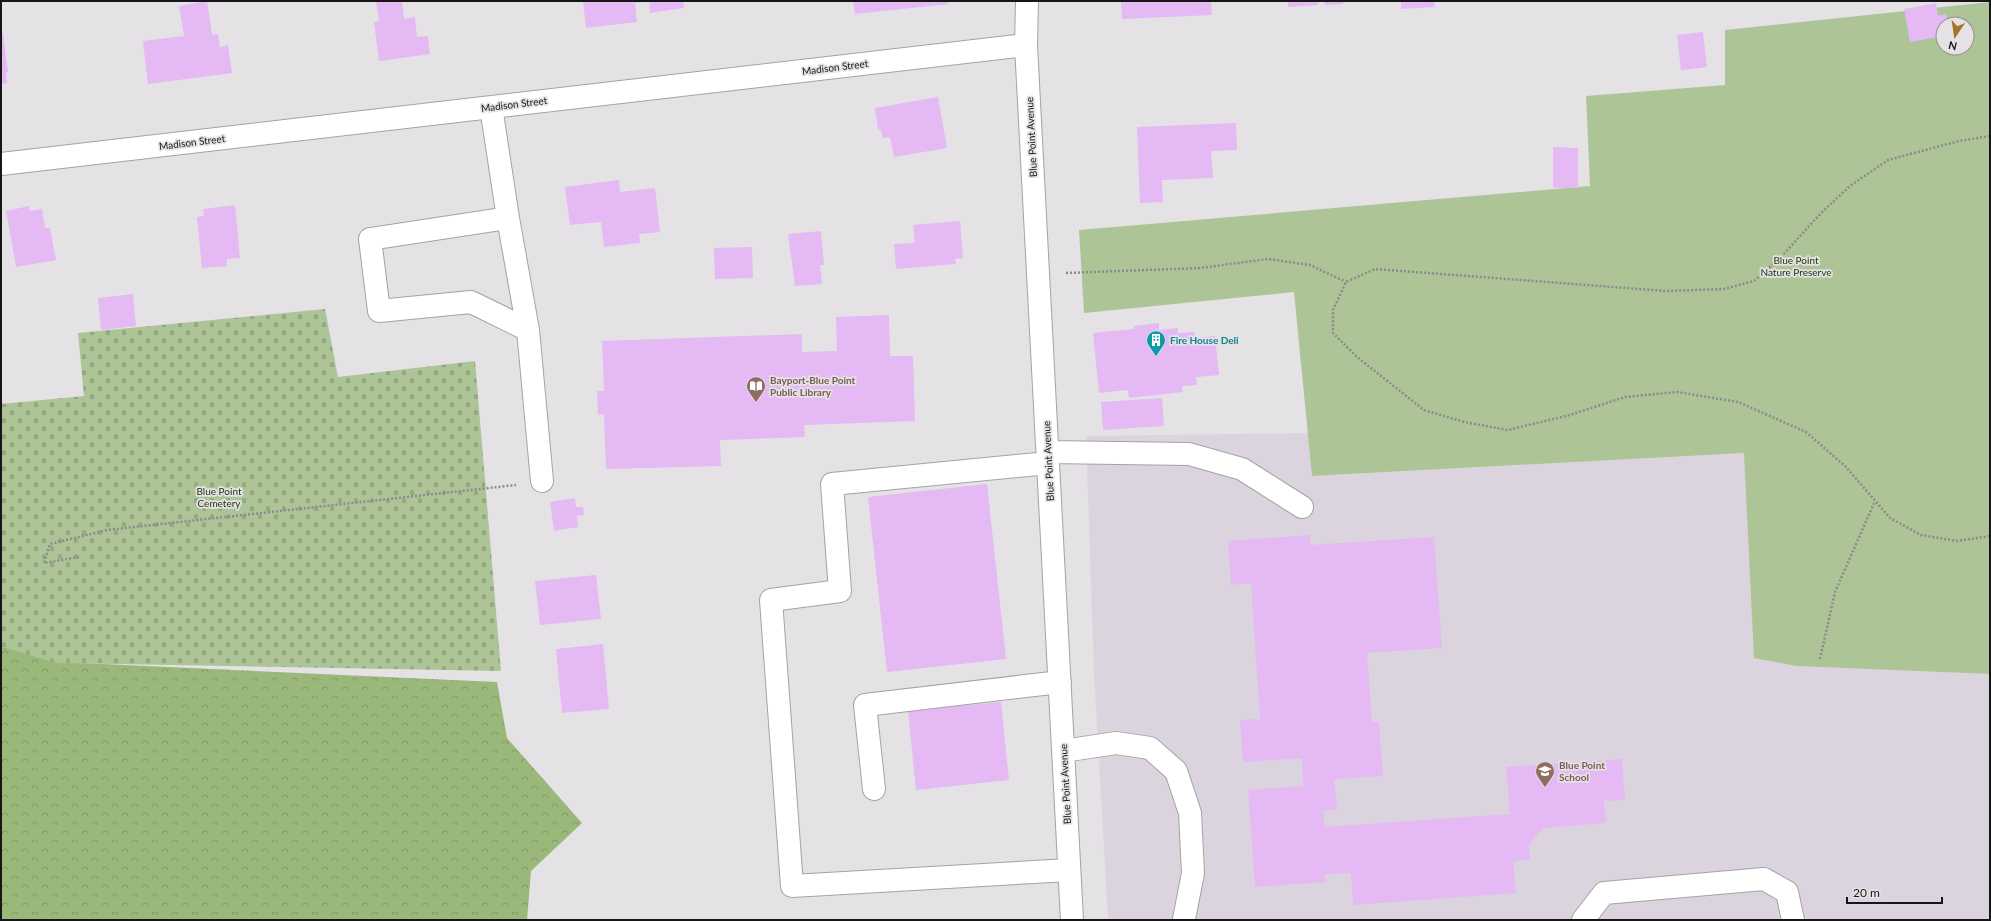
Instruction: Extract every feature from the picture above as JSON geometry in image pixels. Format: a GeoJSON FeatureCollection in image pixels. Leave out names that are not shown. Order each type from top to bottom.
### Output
{"type":"FeatureCollection","features":[{"type":"Feature","properties":{"kind":"street","name":"Blue Point Avenue"},"geometry":{"type":"LineString","coordinates":[[1027,1],[1026,45],[1072,920]]}},
{"type":"Feature","properties":{"kind":"street","name":"Madison Street"},"geometry":{"type":"LineString","coordinates":[[1,164],[1026,45]]}},
{"type":"Feature","properties":{"kind":"street"},"geometry":{"type":"LineString","coordinates":[[491,107],[508,218],[528,330],[542,481]]}},
{"type":"Feature","properties":{"kind":"street"},"geometry":{"type":"LineString","coordinates":[[508,218],[370,239],[379,312],[471,302],[528,330]]}},
{"type":"Feature","properties":{"kind":"street"},"geometry":{"type":"LineString","coordinates":[[1070,870],[792,886],[771,600],[840,591],[832,484],[1048,457],[1189,454],[1242,469],[1302,507]]}},
{"type":"Feature","properties":{"kind":"street"},"geometry":{"type":"LineString","coordinates":[[874,789],[865,705],[1060,682]]}},
{"type":"Feature","properties":{"kind":"street"},"geometry":{"type":"LineString","coordinates":[[1064,751],[1116,743],[1150,748],[1176,770],[1190,813],[1193,865],[1193,873],[1182,920]]}},
{"type":"Feature","properties":{"kind":"street"},"geometry":{"type":"LineString","coordinates":[[1583,920],[1604,893],[1764,879],[1787,892],[1793,920]]}},
{"type":"Feature","properties":{"kind":"path"},"geometry":{"type":"LineString","coordinates":[[1990,136],[1959,141],[1888,160],[1850,186],[1821,213],[1781,257],[1754,281],[1724,289],[1666,291],[1375,269],[1346,282],[1333,310],[1333,333],[1357,357],[1424,410],[1464,422],[1508,430],[1570,415],[1625,396],[1677,392],[1738,402],[1806,432],[1845,466],[1890,518],[1921,535],[1957,541],[1990,536]]}},
{"type":"Feature","properties":{"kind":"path"},"geometry":{"type":"LineString","coordinates":[[1038,274],[1200,268],[1268,259],[1310,265],[1346,282]]}},
{"type":"Feature","properties":{"kind":"path"},"geometry":{"type":"LineString","coordinates":[[79,558],[44,563],[50,544],[107,530],[492,489]]}},
{"type":"Feature","properties":{"kind":"path"},"geometry":{"type":"LineString","coordinates":[[1820,659],[1834,592],[1875,501]]}},
{"type":"Feature","properties":{"kind":"shaded area","name":"Blue Point School"},"geometry":{"type":"Polygon","coordinates":[[[1309,433],[1313,476],[1745,453],[1755,658],[1796,666],[1990,674],[1990,920],[1108,920],[1094,673],[1086,436],[1309,433]]]}},
{"type":"Feature","properties":{"kind":"green space","name":"Blue Point Nature Preserve"},"geometry":{"type":"Polygon","coordinates":[[[1990,2],[1990,674],[1796,666],[1754,658],[1744,453],[1312,476],[1294,292],[1084,313],[1079,230],[1590,186],[1586,96],[1725,85],[1725,30],[1990,2]]]}},
{"type":"Feature","properties":{"kind":"green space","name":"Blue Point Cemetery"},"geometry":{"type":"Polygon","coordinates":[[[325,309],[338,377],[475,361],[501,671],[57,663],[1,647],[1,404],[84,396],[78,333],[325,309]]]}},
{"type":"Feature","properties":{"kind":"green space"},"geometry":{"type":"Polygon","coordinates":[[[1,645],[59,662],[497,682],[507,738],[582,823],[531,871],[527,920],[1,920],[1,645]]]}},
{"type":"Feature","properties":{"kind":"building"},"geometry":{"type":"Polygon","coordinates":[[[207,1],[212,35],[218,34],[220,47],[228,45],[232,73],[148,84],[143,41],[184,36],[179,6],[207,1]]]}},
{"type":"Feature","properties":{"kind":"building"},"geometry":{"type":"Polygon","coordinates":[[[376,1],[402,1],[404,19],[415,17],[417,37],[428,36],[430,54],[379,61],[374,22],[379,21],[376,1]]]}},
{"type":"Feature","properties":{"kind":"building"},"geometry":{"type":"Polygon","coordinates":[[[583,1],[648,2],[635,3],[637,22],[586,28],[583,1]]]}},
{"type":"Feature","properties":{"kind":"building"},"geometry":{"type":"Polygon","coordinates":[[[649,1],[683,1],[684,8],[650,13],[649,1]]]}},
{"type":"Feature","properties":{"kind":"building"},"geometry":{"type":"Polygon","coordinates":[[[853,1],[948,1],[948,4],[855,14],[853,1]]]}},
{"type":"Feature","properties":{"kind":"building"},"geometry":{"type":"Polygon","coordinates":[[[1121,1],[1211,1],[1212,15],[1122,19],[1121,1]]]}},
{"type":"Feature","properties":{"kind":"building"},"geometry":{"type":"Polygon","coordinates":[[[1288,1],[1318,1],[1318,5],[1288,7],[1288,1]]]}},
{"type":"Feature","properties":{"kind":"building"},"geometry":{"type":"Polygon","coordinates":[[[1324,1],[1343,1],[1343,4],[1325,5],[1324,1]]]}},
{"type":"Feature","properties":{"kind":"building"},"geometry":{"type":"Polygon","coordinates":[[[1401,1],[1434,1],[1435,7],[1401,9],[1401,1]]]}},
{"type":"Feature","properties":{"kind":"building"},"geometry":{"type":"Polygon","coordinates":[[[1936,3],[1938,16],[1935,16],[1935,37],[1910,42],[1904,9],[1936,3]]]}},
{"type":"Feature","properties":{"kind":"building"},"geometry":{"type":"Polygon","coordinates":[[[1703,32],[1707,67],[1681,70],[1677,35],[1703,32]]]}},
{"type":"Feature","properties":{"kind":"building"},"geometry":{"type":"Polygon","coordinates":[[[1,33],[3,33],[8,72],[6,72],[7,83],[1,84],[1,33]]]}},
{"type":"Feature","properties":{"kind":"building"},"geometry":{"type":"Polygon","coordinates":[[[938,97],[947,148],[894,157],[890,137],[883,138],[881,130],[878,129],[875,108],[938,97]]]}},
{"type":"Feature","properties":{"kind":"building"},"geometry":{"type":"Polygon","coordinates":[[[1236,123],[1237,150],[1211,151],[1213,178],[1162,180],[1163,202],[1140,203],[1137,127],[1236,123]]]}},
{"type":"Feature","properties":{"kind":"building"},"geometry":{"type":"Polygon","coordinates":[[[1553,147],[1578,148],[1578,188],[1553,188],[1553,147]]]}},
{"type":"Feature","properties":{"kind":"building"},"geometry":{"type":"Polygon","coordinates":[[[619,180],[620,192],[655,188],[660,232],[639,234],[640,243],[604,247],[601,222],[570,225],[565,187],[619,180]]]}},
{"type":"Feature","properties":{"kind":"building"},"geometry":{"type":"Polygon","coordinates":[[[235,205],[240,258],[227,259],[227,266],[202,268],[197,217],[204,216],[203,209],[235,205]]]}},
{"type":"Feature","properties":{"kind":"building"},"geometry":{"type":"Polygon","coordinates":[[[29,206],[30,211],[42,209],[45,228],[50,228],[56,260],[16,267],[6,211],[29,206]]]}},
{"type":"Feature","properties":{"kind":"building"},"geometry":{"type":"Polygon","coordinates":[[[960,221],[963,258],[955,259],[956,264],[896,269],[894,244],[915,243],[913,225],[960,221]]]}},
{"type":"Feature","properties":{"kind":"building"},"geometry":{"type":"Polygon","coordinates":[[[821,231],[824,265],[820,265],[822,284],[795,286],[788,234],[821,231]]]}},
{"type":"Feature","properties":{"kind":"building"},"geometry":{"type":"Polygon","coordinates":[[[752,247],[753,278],[715,279],[714,248],[752,247]]]}},
{"type":"Feature","properties":{"kind":"building"},"geometry":{"type":"Polygon","coordinates":[[[133,294],[136,326],[101,330],[98,298],[133,294]]]}},
{"type":"Feature","properties":{"kind":"building","name":"Bayport-Blue Point Public Library"},"geometry":{"type":"Polygon","coordinates":[[[889,315],[890,356],[913,356],[915,421],[804,425],[805,437],[720,440],[721,466],[606,469],[604,414],[598,415],[597,391],[604,391],[602,341],[802,334],[802,352],[837,351],[836,317],[889,315]]]}},
{"type":"Feature","properties":{"kind":"building","name":"Fire House Deli"},"geometry":{"type":"Polygon","coordinates":[[[1159,323],[1159,330],[1178,328],[1178,333],[1194,332],[1195,338],[1215,336],[1219,375],[1196,377],[1197,385],[1182,386],[1183,392],[1129,398],[1128,390],[1099,393],[1093,333],[1134,329],[1134,326],[1159,323]]]}},
{"type":"Feature","properties":{"kind":"building"},"geometry":{"type":"Polygon","coordinates":[[[1162,398],[1164,426],[1103,430],[1101,402],[1162,398]]]}},
{"type":"Feature","properties":{"kind":"building"},"geometry":{"type":"Polygon","coordinates":[[[987,484],[1006,659],[887,672],[868,497],[987,484]]]}},
{"type":"Feature","properties":{"kind":"building"},"geometry":{"type":"Polygon","coordinates":[[[575,498],[576,507],[583,507],[584,515],[577,516],[578,527],[554,531],[550,502],[575,498]]]}},
{"type":"Feature","properties":{"kind":"building"},"geometry":{"type":"Polygon","coordinates":[[[1310,535],[1310,545],[1434,537],[1442,648],[1367,653],[1372,722],[1379,722],[1383,776],[1334,779],[1337,809],[1323,811],[1325,827],[1510,814],[1506,767],[1622,759],[1625,800],[1604,801],[1606,823],[1543,828],[1529,845],[1530,860],[1513,861],[1516,893],[1353,905],[1351,873],[1325,874],[1326,882],[1255,887],[1248,790],[1303,786],[1302,758],[1243,762],[1240,720],[1260,719],[1251,583],[1231,585],[1228,541],[1310,535]]]}},
{"type":"Feature","properties":{"kind":"building"},"geometry":{"type":"Polygon","coordinates":[[[596,575],[601,619],[540,625],[535,581],[596,575]]]}},
{"type":"Feature","properties":{"kind":"building"},"geometry":{"type":"Polygon","coordinates":[[[603,644],[609,709],[562,713],[556,649],[603,644]]]}},
{"type":"Feature","properties":{"kind":"building"},"geometry":{"type":"Polygon","coordinates":[[[1001,702],[1009,780],[916,790],[908,711],[1001,702]]]}},
{"type":"Feature","properties":{"kind":"place","name":"Fire House Deli"},"geometry":{"type":"Point","coordinates":[1156,357]}},
{"type":"Feature","properties":{"kind":"place","name":"Bayport-Blue Point Public Library"},"geometry":{"type":"Point","coordinates":[756,403]}},
{"type":"Feature","properties":{"kind":"place","name":"Blue Point School"},"geometry":{"type":"Point","coordinates":[1545,788]}}]}
